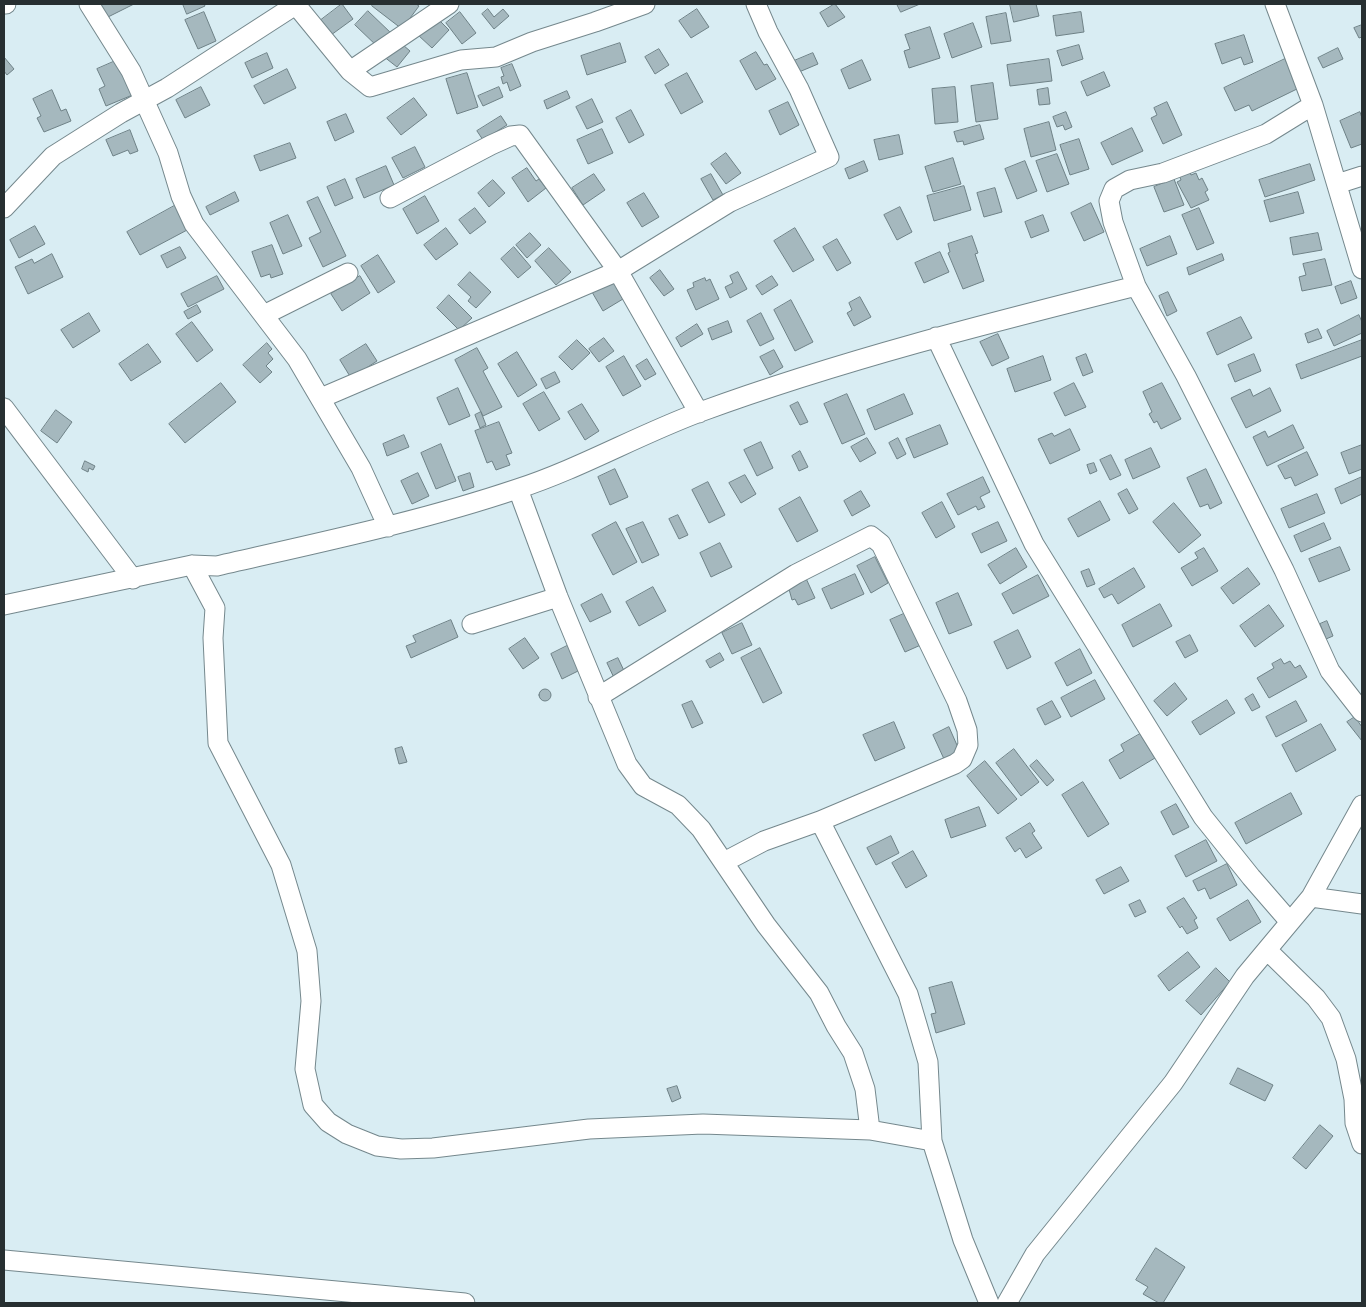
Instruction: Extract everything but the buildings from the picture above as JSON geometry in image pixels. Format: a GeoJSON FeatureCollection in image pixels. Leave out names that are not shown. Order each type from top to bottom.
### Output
{"type":"FeatureCollection","features":[{"type":"Feature","properties":{"kind":"street"},"geometry":{"type":"LineString","coordinates":[[89,4],[118,47],[144,101],[168,153],[181,196],[190,216],[297,359],[361,468],[388,527]]}},
{"type":"Feature","properties":{"kind":"street"},"geometry":{"type":"LineString","coordinates":[[4,208],[53,156],[297,4],[350,71],[365,85],[374,87],[461,60],[496,57],[532,42],[645,4]]}},
{"type":"Feature","properties":{"kind":"street"},"geometry":{"type":"LineString","coordinates":[[350,71],[448,4]]}},
{"type":"Feature","properties":{"kind":"street"},"geometry":{"type":"LineString","coordinates":[[321,398],[618,271],[730,202],[829,156],[799,89],[768,32],[756,4]]}},
{"type":"Feature","properties":{"kind":"street"},"geometry":{"type":"LineString","coordinates":[[1280,5],[1313,104],[1362,269]]}},
{"type":"Feature","properties":{"kind":"street"},"geometry":{"type":"LineString","coordinates":[[1313,104],[1266,134],[1164,173],[1130,180],[1114,189],[1108,201],[1136,286],[1186,376],[1284,570],[1330,671],[1362,712]]}},
{"type":"Feature","properties":{"kind":"street"},"geometry":{"type":"LineString","coordinates":[[390,198],[491,145],[511,136],[520,135],[618,271],[699,413]]}},
{"type":"Feature","properties":{"kind":"street"},"geometry":{"type":"LineString","coordinates":[[1337,184],[1362,176]]}},
{"type":"Feature","properties":{"kind":"street"},"geometry":{"type":"LineString","coordinates":[[264,315],[348,273]]}},
{"type":"Feature","properties":{"kind":"street"},"geometry":{"type":"LineString","coordinates":[[4,605],[134,579],[192,565],[217,566],[388,527],[518,489],[699,413],[936,337],[1136,286]]}},
{"type":"Feature","properties":{"kind":"street"},"geometry":{"type":"LineString","coordinates":[[936,337],[1034,544],[1203,817],[1251,878],[1290,922]]}},
{"type":"Feature","properties":{"kind":"street"},"geometry":{"type":"LineString","coordinates":[[4,408],[134,579]]}},
{"type":"Feature","properties":{"kind":"street"},"geometry":{"type":"LineString","coordinates":[[518,489],[558,597],[627,764],[643,786],[687,812],[724,862],[766,925],[819,993],[853,1053],[865,1089],[870,1130]]}},
{"type":"Feature","properties":{"kind":"street"},"geometry":{"type":"LineString","coordinates":[[598,697],[796,574],[871,536],[875,537],[881,544],[957,701],[967,730],[968,745],[962,759],[955,764],[820,821],[764,841],[724,862]]}},
{"type":"Feature","properties":{"kind":"street"},"geometry":{"type":"LineString","coordinates":[[192,565],[215,608],[213,638],[218,743],[281,865],[308,951],[310,1001],[305,1069],[313,1105],[328,1122],[348,1134],[377,1146],[401,1148],[433,1148],[589,1129],[703,1124],[870,1130],[932,1140]]}},
{"type":"Feature","properties":{"kind":"street"},"geometry":{"type":"LineString","coordinates":[[472,624],[558,597]]}},
{"type":"Feature","properties":{"kind":"street"},"geometry":{"type":"LineString","coordinates":[[1007,1303],[1035,1254],[1173,1082],[1245,976],[1311,897],[1362,805]]}},
{"type":"Feature","properties":{"kind":"street"},"geometry":{"type":"LineString","coordinates":[[820,821],[908,994],[928,1062],[932,1140],[963,1240],[989,1303]]}},
{"type":"Feature","properties":{"kind":"street"},"geometry":{"type":"LineString","coordinates":[[1311,897],[1362,904]]}},
{"type":"Feature","properties":{"kind":"street"},"geometry":{"type":"LineString","coordinates":[[1267,950],[1316,998],[1331,1018],[1346,1059],[1354,1098],[1355,1123],[1362,1144]]}},
{"type":"Feature","properties":{"kind":"street"},"geometry":{"type":"LineString","coordinates":[[4,1260],[465,1303]]}}]}
